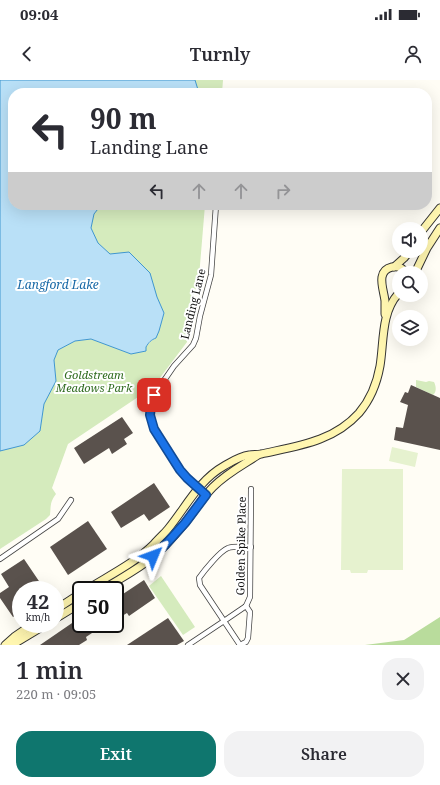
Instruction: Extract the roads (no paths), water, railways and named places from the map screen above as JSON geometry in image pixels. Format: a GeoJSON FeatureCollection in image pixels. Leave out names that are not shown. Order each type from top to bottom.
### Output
{"type":"FeatureCollection","features":[{"type":"Feature","properties":{"kind":"main road"},"geometry":{"type":"LineString","coordinates":[[428,223],[440,208]]}},
{"type":"Feature","properties":{"kind":"main road"},"geometry":{"type":"LineString","coordinates":[[418,266],[427,248],[440,228]]}},
{"type":"Feature","properties":{"kind":"main road"},"geometry":{"type":"LineString","coordinates":[[395,266],[404,258]]}},
{"type":"Feature","properties":{"kind":"main road"},"geometry":{"type":"LineString","coordinates":[[386,320],[385,300],[381,282],[384,272],[388,268],[392,267]]}},
{"type":"Feature","properties":{"kind":"main road"},"geometry":{"type":"LineString","coordinates":[[383,288],[386,292],[392,294]]}},
{"type":"Feature","properties":{"kind":"main road"},"geometry":{"type":"LineString","coordinates":[[100,581],[138,557],[153,545],[168,529],[198,488],[212,474],[222,467],[248,455],[258,455],[325,438],[342,428],[360,412],[377,380],[380,366],[382,339],[392,302]]}},
{"type":"Feature","properties":{"kind":"main road"},"geometry":{"type":"LineString","coordinates":[[117,581],[136,569],[166,544],[185,523],[206,495],[223,478],[258,455]]}},
{"type":"Feature","properties":{"kind":"main road"},"geometry":{"type":"LineString","coordinates":[[5,645],[20,633]]}},
{"type":"Feature","properties":{"kind":"main road"},"geometry":{"type":"LineString","coordinates":[[9,645],[32,633]]}},
{"type":"Feature","properties":{"kind":"street","name":"Landing Lane"},"geometry":{"type":"LineString","coordinates":[[206,495],[180,470],[154,429],[150,415],[154,395],[174,366],[193,345],[196,338],[200,316],[211,275],[216,210]]}},
{"type":"Feature","properties":{"kind":"street","name":"Golden Spike Place"},"geometry":{"type":"LineString","coordinates":[[240,645],[246,642],[248,638],[250,612],[246,606],[250,597],[251,489]]}},
{"type":"Feature","properties":{"kind":"street"},"geometry":{"type":"LineString","coordinates":[[0,558],[58,519],[71,500]]}},
{"type":"Feature","properties":{"kind":"street"},"geometry":{"type":"LineString","coordinates":[[240,645],[200,585],[198,578],[221,552],[228,548],[251,547]]}},
{"type":"Feature","properties":{"kind":"street"},"geometry":{"type":"LineString","coordinates":[[188,645],[246,606]]}},
{"type":"Feature","properties":{"kind":"water","name":"Langford Lake"},"geometry":{"type":"Polygon","coordinates":[[[0,80],[195,80],[197,88],[8,88],[8,210],[97,210],[94,214],[91,228],[98,243],[110,254],[129,252],[150,273],[157,297],[164,313],[156,338],[151,340],[146,347],[146,351],[131,354],[91,339],[75,341],[58,350],[54,360],[56,381],[44,404],[40,431],[24,445],[0,451],[0,80]]]}},
{"type":"Feature","properties":{"kind":"park label","name":"Goldstream Meadows Park"},"geometry":{"type":"Point","coordinates":[94,381]}}]}
